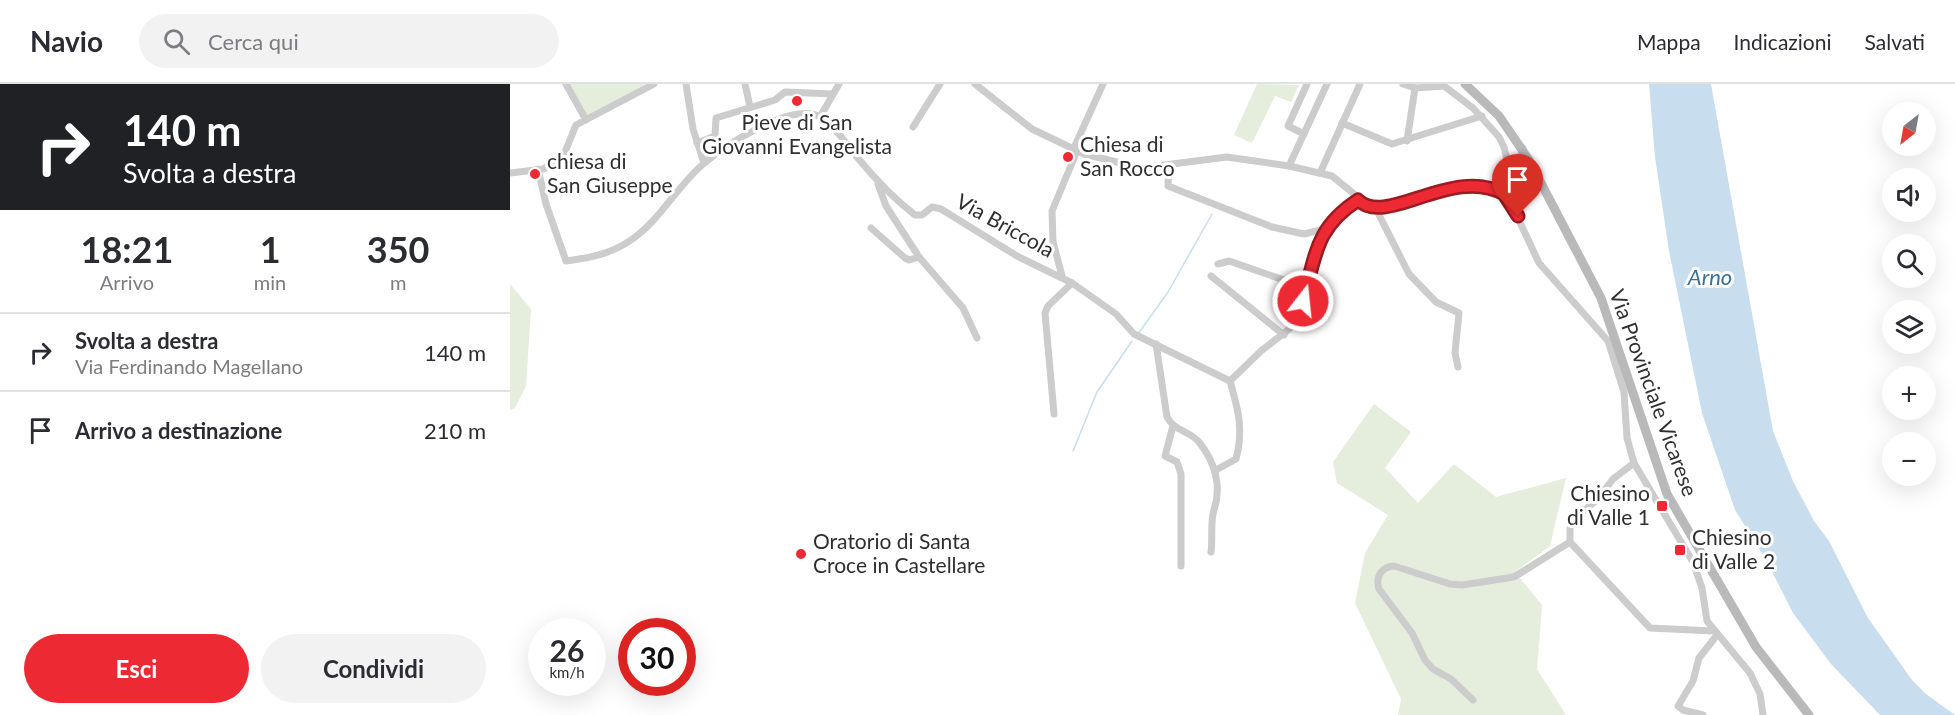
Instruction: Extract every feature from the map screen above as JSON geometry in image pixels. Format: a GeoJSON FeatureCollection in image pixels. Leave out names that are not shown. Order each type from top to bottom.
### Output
{"type":"FeatureCollection","features":[{"type":"Feature","properties":{"kind":"main road","name":"Via Provinciale Vicarese"},"geometry":{"type":"LineString","coordinates":[[1465,84],[1499,116],[1522,148],[1601,298],[1667,494],[1753,642],[1809,715]]}},
{"type":"Feature","properties":{"kind":"street"},"geometry":{"type":"LineString","coordinates":[[566,84],[586,120]]}},
{"type":"Feature","properties":{"kind":"street"},"geometry":{"type":"LineString","coordinates":[[510,173],[548,167],[561,157],[574,127],[654,84]]}},
{"type":"Feature","properties":{"kind":"street"},"geometry":{"type":"LineString","coordinates":[[686,84],[697,143],[704,163]]}},
{"type":"Feature","properties":{"kind":"street"},"geometry":{"type":"LineString","coordinates":[[745,84],[750,106]]}},
{"type":"Feature","properties":{"kind":"street"},"geometry":{"type":"LineString","coordinates":[[538,169],[550,217],[566,261],[603,255],[633,239],[659,216],[678,189],[704,163],[773,120],[796,113],[820,117],[839,84]]}},
{"type":"Feature","properties":{"kind":"street"},"geometry":{"type":"LineString","coordinates":[[913,127],[940,84]]}},
{"type":"Feature","properties":{"kind":"street"},"geometry":{"type":"LineString","coordinates":[[975,84],[1032,129],[1075,150],[1132,167],[1169,165],[1227,157],[1289,166],[1339,180],[1365,206],[1375,207],[1395,205],[1464,184],[1486,186],[1508,198],[1539,263],[1608,341],[1624,392],[1627,438],[1634,464],[1693,562],[1702,588],[1705,617],[1715,633],[1729,646],[1750,673],[1762,700],[1763,715]]}},
{"type":"Feature","properties":{"kind":"street"},"geometry":{"type":"LineString","coordinates":[[1062,276],[1053,242],[1052,211],[1103,84]]}},
{"type":"Feature","properties":{"kind":"street"},"geometry":{"type":"LineString","coordinates":[[1304,134],[1288,126],[1307,84]]}},
{"type":"Feature","properties":{"kind":"street"},"geometry":{"type":"LineString","coordinates":[[1289,166],[1326,84]]}},
{"type":"Feature","properties":{"kind":"street"},"geometry":{"type":"LineString","coordinates":[[1320,173],[1360,84]]}},
{"type":"Feature","properties":{"kind":"street"},"geometry":{"type":"LineString","coordinates":[[1403,84],[1416,88],[1444,86],[1482,116],[1502,142],[1512,182]]}},
{"type":"Feature","properties":{"kind":"street"},"geometry":{"type":"LineString","coordinates":[[1407,141],[1416,88]]}},
{"type":"Feature","properties":{"kind":"street"},"geometry":{"type":"LineString","coordinates":[[697,143],[711,139],[716,133],[714,122],[716,118],[782,97],[785,92],[833,94]]}},
{"type":"Feature","properties":{"kind":"street"},"geometry":{"type":"LineString","coordinates":[[1342,123],[1388,144],[1407,141],[1482,116]]}},
{"type":"Feature","properties":{"kind":"street","name":"Via Briccola"},"geometry":{"type":"LineString","coordinates":[[820,117],[878,182],[915,215],[922,215],[932,207],[941,209],[1017,256],[1062,276],[1116,314],[1141,338],[1156,344]]}},
{"type":"Feature","properties":{"kind":"street"},"geometry":{"type":"LineString","coordinates":[[1508,198],[1522,148]]}},
{"type":"Feature","properties":{"kind":"street"},"geometry":{"type":"LineString","coordinates":[[1169,165],[1168,186],[1272,227],[1304,234],[1325,229]]}},
{"type":"Feature","properties":{"kind":"street"},"geometry":{"type":"LineString","coordinates":[[878,182],[886,206],[919,256],[963,308],[977,338]]}},
{"type":"Feature","properties":{"kind":"street"},"geometry":{"type":"LineString","coordinates":[[1230,381],[1265,347],[1284,335],[1296,322],[1325,229],[1337,215],[1358,200]]}},
{"type":"Feature","properties":{"kind":"street"},"geometry":{"type":"LineString","coordinates":[[1375,207],[1401,262],[1413,279],[1436,302],[1460,313],[1455,353],[1458,367]]}},
{"type":"Feature","properties":{"kind":"street"},"geometry":{"type":"LineString","coordinates":[[871,228],[905,258],[909,260],[919,256]]}},
{"type":"Feature","properties":{"kind":"street"},"geometry":{"type":"LineString","coordinates":[[1218,264],[1229,261],[1307,288]]}},
{"type":"Feature","properties":{"kind":"street"},"geometry":{"type":"LineString","coordinates":[[1212,276],[1284,335]]}},
{"type":"Feature","properties":{"kind":"street"},"geometry":{"type":"LineString","coordinates":[[1054,414],[1045,313],[1048,306],[1072,283]]}},
{"type":"Feature","properties":{"kind":"street"},"geometry":{"type":"LineString","coordinates":[[1156,344],[1230,381],[1241,423],[1240,441],[1236,459],[1216,470]]}},
{"type":"Feature","properties":{"kind":"street"},"geometry":{"type":"LineString","coordinates":[[1156,344],[1165,411],[1173,426],[1198,440],[1216,470],[1217,505],[1214,511],[1211,552]]}},
{"type":"Feature","properties":{"kind":"street"},"geometry":{"type":"LineString","coordinates":[[1173,426],[1165,456],[1177,462],[1180,471],[1181,566]]}},
{"type":"Feature","properties":{"kind":"street"},"geometry":{"type":"LineString","coordinates":[[1634,464],[1613,479],[1598,499],[1572,523],[1570,542],[1650,628],[1715,633]]}},
{"type":"Feature","properties":{"kind":"street"},"geometry":{"type":"LineString","coordinates":[[1473,700],[1425,660],[1412,633],[1379,589],[1376,581],[1380,573],[1387,567],[1394,566],[1450,584],[1462,585],[1507,578],[1522,573],[1570,542]]}},
{"type":"Feature","properties":{"kind":"street"},"geometry":{"type":"LineString","coordinates":[[1703,715],[1683,710],[1678,706],[1693,681],[1699,658],[1715,633]]}},
{"type":"Feature","properties":{"kind":"green space"},"geometry":{"type":"Polygon","coordinates":[[[569,84],[646,84],[587,118],[569,84]]]}},
{"type":"Feature","properties":{"kind":"green space"},"geometry":{"type":"Polygon","coordinates":[[[1257,84],[1299,85],[1291,102],[1275,96],[1252,143],[1234,135],[1257,84]]]}},
{"type":"Feature","properties":{"kind":"green space"},"geometry":{"type":"Polygon","coordinates":[[[510,284],[531,309],[526,386],[515,408],[510,410],[510,284]]]}},
{"type":"Feature","properties":{"kind":"green space"},"geometry":{"type":"Polygon","coordinates":[[[1374,404],[1411,432],[1385,468],[1418,503],[1454,464],[1496,497],[1566,478],[1550,546],[1515,572],[1542,605],[1537,669],[1566,715],[1398,715],[1401,699],[1355,603],[1365,553],[1388,515],[1337,483],[1333,462],[1374,404]]]}},
{"type":"Feature","properties":{"kind":"water","name":"Arno"},"geometry":{"type":"Polygon","coordinates":[[[1649,84],[1711,84],[1773,431],[1793,481],[1814,521],[1829,541],[1868,618],[1912,680],[1926,694],[1955,715],[1880,715],[1831,664],[1793,613],[1766,560],[1735,510],[1702,413],[1669,251],[1655,157],[1649,84]]]}},
{"type":"Feature","properties":{"kind":"waterway"},"geometry":{"type":"LineString","coordinates":[[1138,334],[1168,292],[1212,214]]}},
{"type":"Feature","properties":{"kind":"waterway"},"geometry":{"type":"LineString","coordinates":[[1073,451],[1097,392],[1132,341]]}},
{"type":"Feature","properties":{"kind":"place","name":"Pieve di San Giovanni Evangelista"},"geometry":{"type":"Point","coordinates":[797,101]}},
{"type":"Feature","properties":{"kind":"place","name":"Chiesa di San Rocco"},"geometry":{"type":"Point","coordinates":[1068,157]}},
{"type":"Feature","properties":{"kind":"place","name":"chiesa di San Giuseppe"},"geometry":{"type":"Point","coordinates":[535,174]}},
{"type":"Feature","properties":{"kind":"place","name":"Chiesino di Valle 1"},"geometry":{"type":"Point","coordinates":[1662,506]}},
{"type":"Feature","properties":{"kind":"place","name":"Chiesino di Valle 2"},"geometry":{"type":"Point","coordinates":[1680,550]}},
{"type":"Feature","properties":{"kind":"place","name":"Oratorio di Santa Croce in Castellare"},"geometry":{"type":"Point","coordinates":[801,554]}},
{"type":"Feature","properties":{"kind":"route"},"geometry":{"type":"LineString","coordinates":[[1303,301],[1325,229],[1337,215],[1358,200],[1365,206],[1381,207],[1395,205],[1439,190],[1472,184],[1500,191],[1512,202],[1518,216]]}}]}
